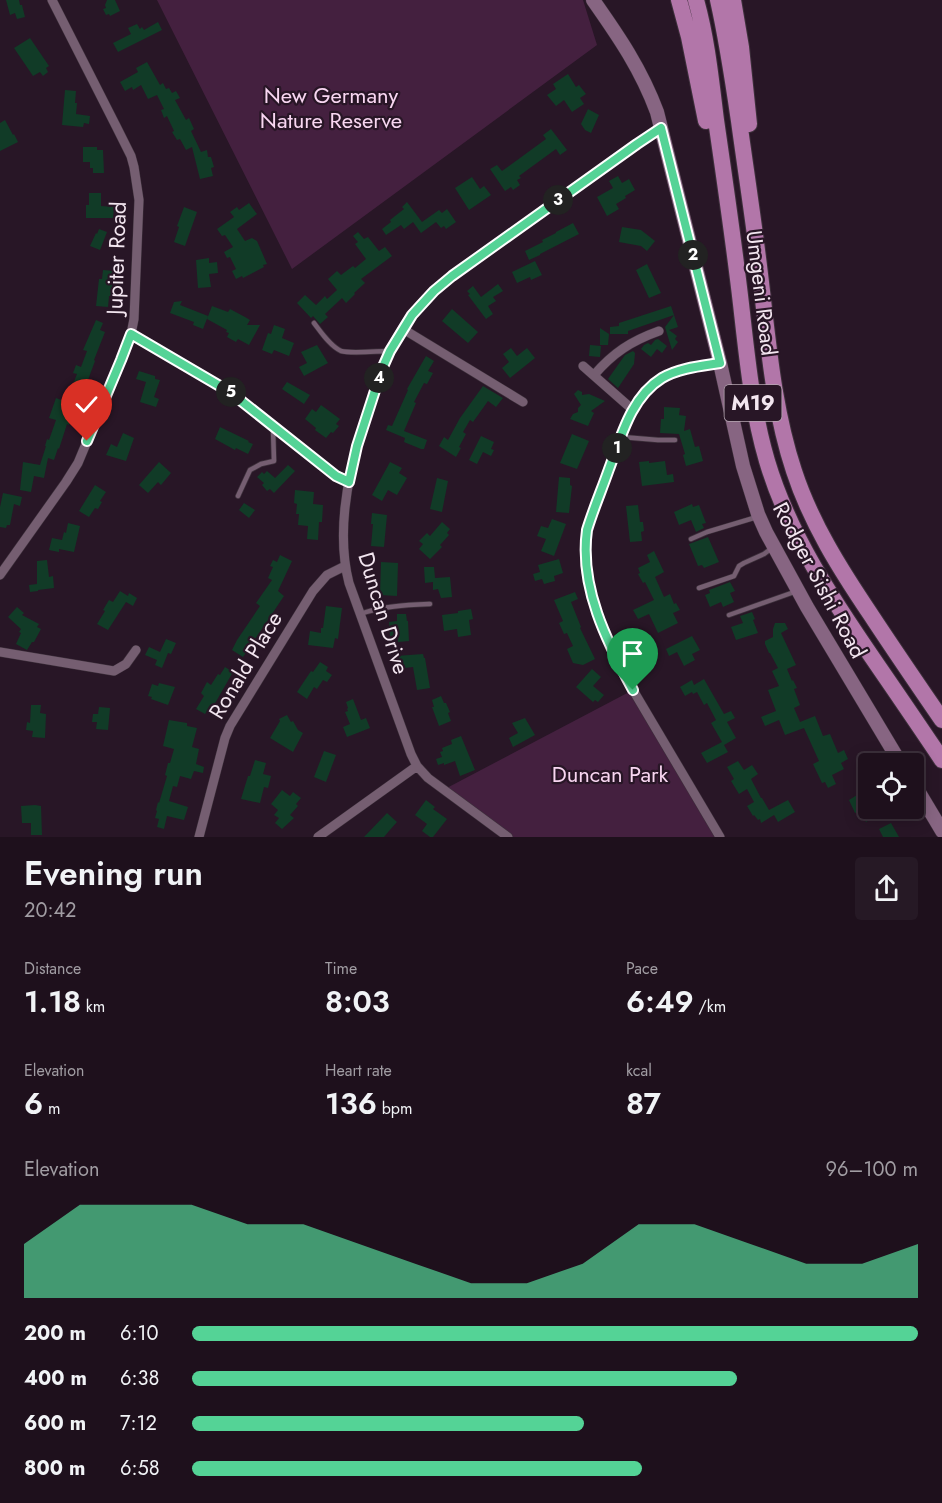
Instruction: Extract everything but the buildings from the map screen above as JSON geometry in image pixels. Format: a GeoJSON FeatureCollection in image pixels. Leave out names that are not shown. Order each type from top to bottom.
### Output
{"type":"FeatureCollection","features":[{"type":"Feature","properties":{"kind":"highway"},"geometry":{"type":"LineString","coordinates":[[679,0],[709,132],[741,302]]}},
{"type":"Feature","properties":{"kind":"highway","name":"Umgeni Road"},"geometry":{"type":"LineString","coordinates":[[696,0],[708,58],[751,388],[759,432],[774,484],[792,528],[819,578],[942,760]]}},
{"type":"Feature","properties":{"kind":"highway","name":"Umgeni Road"},"geometry":{"type":"LineString","coordinates":[[718,0],[754,222],[768,347],[784,438],[793,470],[816,524],[841,570],[942,720]]}},
{"type":"Feature","properties":{"kind":"highway"},"geometry":{"type":"LineString","coordinates":[[733,0],[747,98],[752,153],[754,222]]}},
{"type":"Feature","properties":{"kind":"street","name":"Jupiter Road"},"geometry":{"type":"LineString","coordinates":[[0,575],[78,463],[131,334],[135,306],[138,192],[134,167],[131,156],[52,0]]}},
{"type":"Feature","properties":{"kind":"street","name":"Rodger Sishi Road"},"geometry":{"type":"LineString","coordinates":[[593,0],[634,61],[649,90],[661,128],[720,363],[743,466],[760,517],[798,590],[894,753]]}},
{"type":"Feature","properties":{"kind":"street","name":"Duncan Drive"},"geometry":{"type":"LineString","coordinates":[[508,837],[436,784],[417,766],[411,754],[345,566],[343,532],[349,482],[357,446],[382,369],[403,329],[422,302],[452,276],[661,128]]}},
{"type":"Feature","properties":{"kind":"street"},"geometry":{"type":"LineString","coordinates":[[403,329],[523,402]]}},
{"type":"Feature","properties":{"kind":"street"},"geometry":{"type":"LineString","coordinates":[[594,375],[606,361],[631,342],[659,331]]}},
{"type":"Feature","properties":{"kind":"street"},"geometry":{"type":"LineString","coordinates":[[131,334],[230,392],[336,476],[349,482]]}},
{"type":"Feature","properties":{"kind":"street"},"geometry":{"type":"LineString","coordinates":[[720,363],[680,370],[663,378],[650,388],[633,410],[587,530],[585,548],[589,586],[604,630],[622,670],[720,837]]}},
{"type":"Feature","properties":{"kind":"street"},"geometry":{"type":"LineString","coordinates":[[583,366],[633,410]]}},
{"type":"Feature","properties":{"kind":"street","name":"Ronald Place"},"geometry":{"type":"LineString","coordinates":[[199,837],[225,738],[235,715],[313,591],[327,575],[345,566]]}},
{"type":"Feature","properties":{"kind":"street"},"geometry":{"type":"LineString","coordinates":[[0,652],[114,671],[126,664],[136,650]]}},
{"type":"Feature","properties":{"kind":"street"},"geometry":{"type":"LineString","coordinates":[[318,837],[417,766]]}},
{"type":"Feature","properties":{"kind":"street"},"geometry":{"type":"LineString","coordinates":[[924,801],[942,831]]}},
{"type":"Feature","properties":{"kind":"lane"},"geometry":{"type":"LineString","coordinates":[[314,323],[328,341],[339,350],[347,352],[390,351]]}},
{"type":"Feature","properties":{"kind":"lane"},"geometry":{"type":"LineString","coordinates":[[238,496],[250,470],[274,461],[273,425]]}},
{"type":"Feature","properties":{"kind":"lane"},"geometry":{"type":"LineString","coordinates":[[622,437],[675,440]]}},
{"type":"Feature","properties":{"kind":"lane"},"geometry":{"type":"LineString","coordinates":[[691,539],[707,532],[760,517]]}},
{"type":"Feature","properties":{"kind":"lane"},"geometry":{"type":"LineString","coordinates":[[699,588],[734,576],[744,563],[774,547]]}},
{"type":"Feature","properties":{"kind":"lane"},"geometry":{"type":"LineString","coordinates":[[729,615],[798,590]]}},
{"type":"Feature","properties":{"kind":"lane"},"geometry":{"type":"LineString","coordinates":[[360,614],[369,610],[430,604]]}},
{"type":"Feature","properties":{"kind":"green space","name":"New Germany Nature Reserve"},"geometry":{"type":"Polygon","coordinates":[[[157,0],[583,0],[597,45],[292,269],[157,0]]]}},
{"type":"Feature","properties":{"kind":"green space","name":"Duncan Park"},"geometry":{"type":"Polygon","coordinates":[[[633,690],[720,837],[508,837],[443,790],[633,690]]]}},
{"type":"Feature","properties":{"kind":"route"},"geometry":{"type":"LineString","coordinates":[[87,441],[131,334],[230,392],[336,476],[349,482],[357,446],[382,369],[399,334],[422,302],[452,276],[661,128],[720,363],[680,370],[663,378],[644,394],[627,424],[587,530],[585,561],[593,601],[604,630],[633,690]]}}]}
